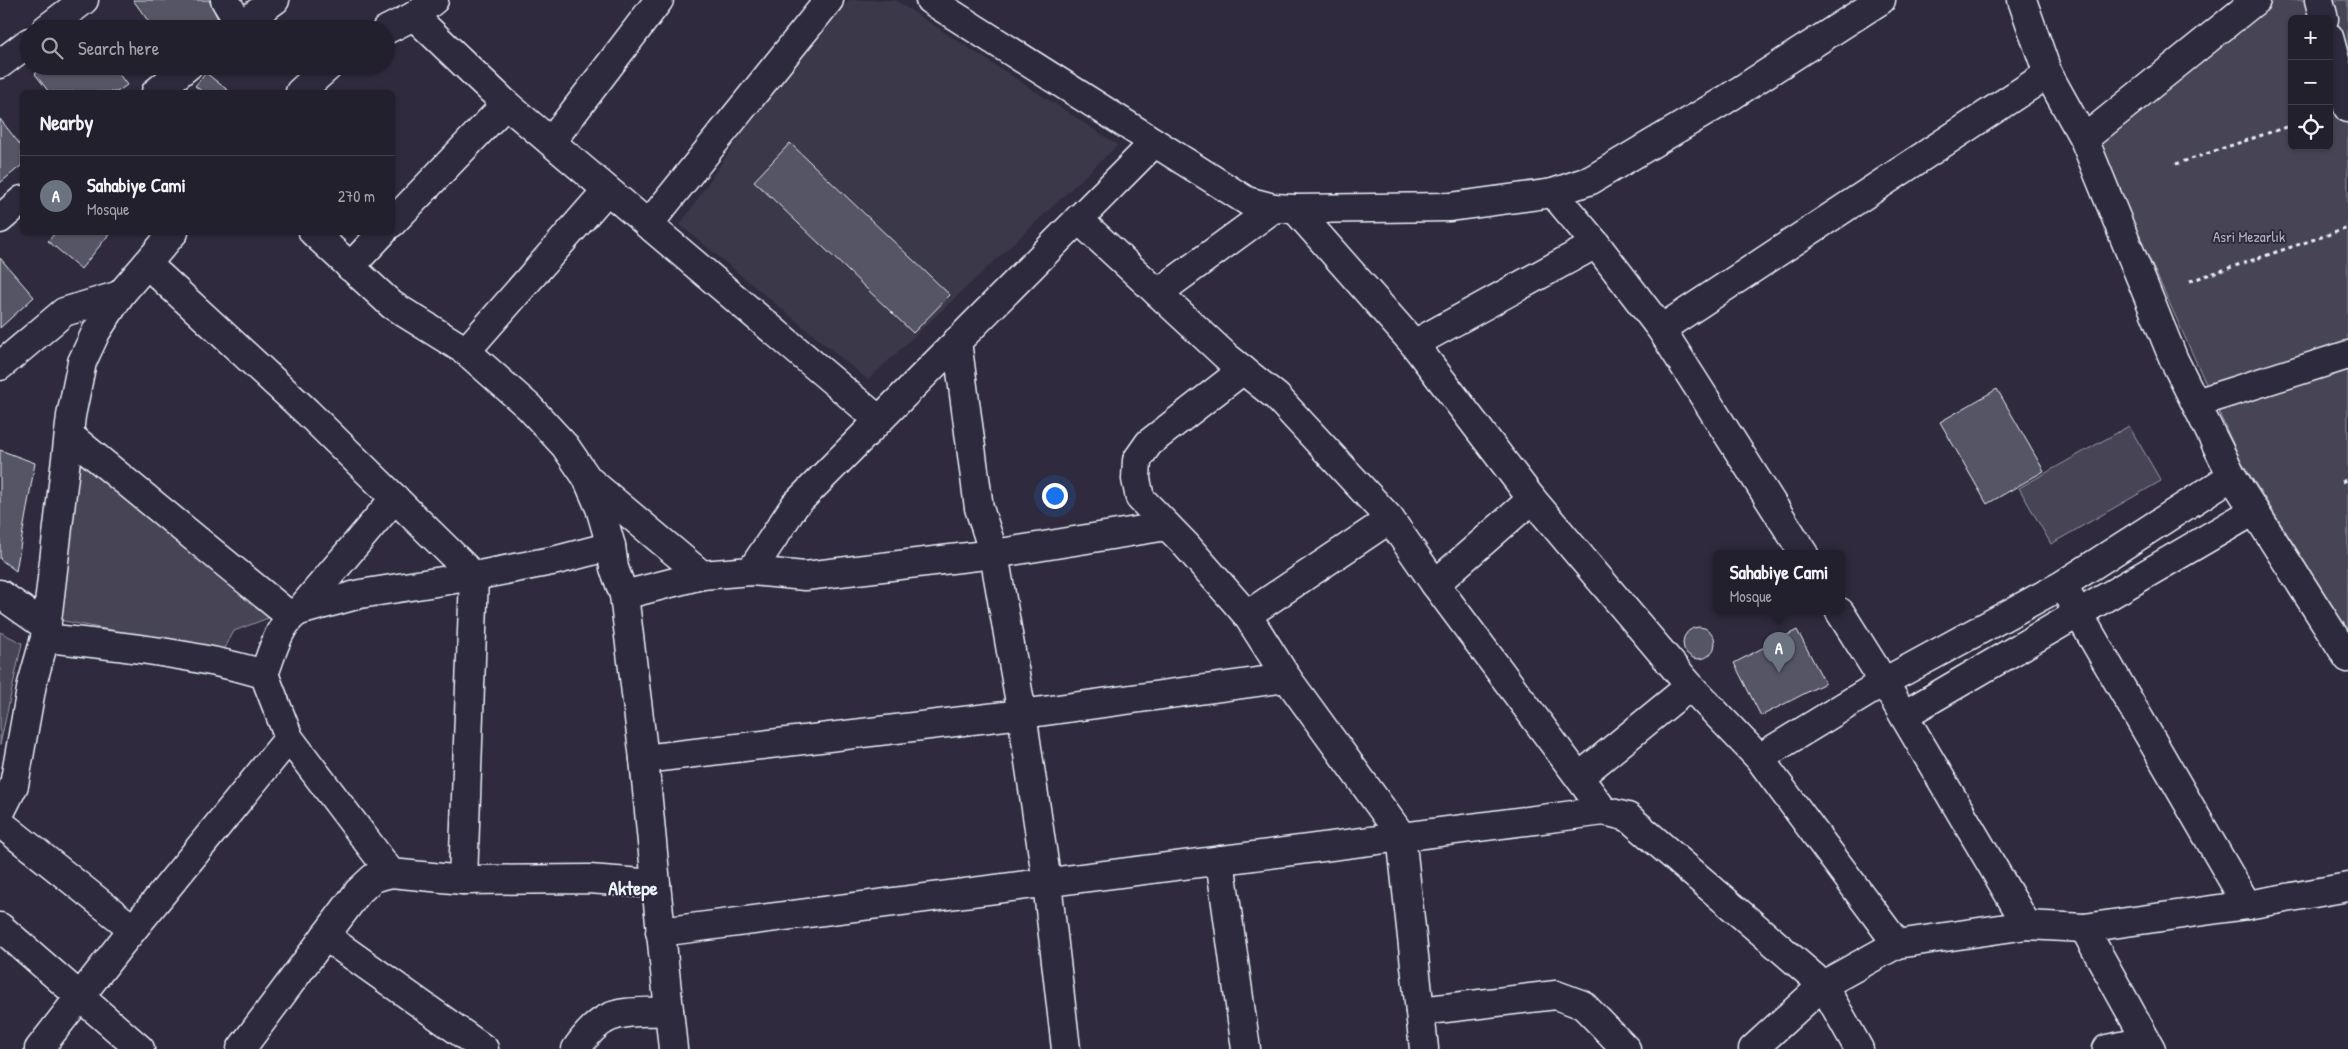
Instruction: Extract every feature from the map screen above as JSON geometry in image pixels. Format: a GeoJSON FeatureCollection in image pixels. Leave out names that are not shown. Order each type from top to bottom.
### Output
{"type":"FeatureCollection","features":[{"type":"Feature","properties":{"kind":"street"},"geometry":{"type":"LineString","coordinates":[[58,20],[84,0]]}},
{"type":"Feature","properties":{"kind":"street"},"geometry":{"type":"LineString","coordinates":[[225,0],[235,20]]}},
{"type":"Feature","properties":{"kind":"street"},"geometry":{"type":"LineString","coordinates":[[248,20],[275,0]]}},
{"type":"Feature","properties":{"kind":"street"},"geometry":{"type":"LineString","coordinates":[[551,142],[659,0]]}},
{"type":"Feature","properties":{"kind":"street"},"geometry":{"type":"LineString","coordinates":[[648,225],[829,0]]}},
{"type":"Feature","properties":{"kind":"street"},"geometry":{"type":"LineString","coordinates":[[930,0],[1247,201],[1284,209],[1450,207],[1553,193],[1591,180],[1722,102],[1881,0]]}},
{"type":"Feature","properties":{"kind":"street"},"geometry":{"type":"LineString","coordinates":[[2084,139],[2256,0]]}},
{"type":"Feature","properties":{"kind":"street"},"geometry":{"type":"LineString","coordinates":[[2319,0],[2323,15]]}},
{"type":"Feature","properties":{"kind":"street"},"geometry":{"type":"LineString","coordinates":[[2026,2],[2048,74],[2084,139],[2174,360],[2232,476],[2348,658]]}},
{"type":"Feature","properties":{"kind":"street"},"geometry":{"type":"LineString","coordinates":[[395,25],[424,8],[506,104],[879,420]]}},
{"type":"Feature","properties":{"kind":"street"},"geometry":{"type":"LineString","coordinates":[[0,64],[20,49]]}},
{"type":"Feature","properties":{"kind":"street"},"geometry":{"type":"LineString","coordinates":[[2333,53],[2348,108]]}},
{"type":"Feature","properties":{"kind":"street"},"geometry":{"type":"LineString","coordinates":[[1662,329],[2048,74]]}},
{"type":"Feature","properties":{"kind":"street"},"geometry":{"type":"LineString","coordinates":[[158,90],[177,75]]}},
{"type":"Feature","properties":{"kind":"street"},"geometry":{"type":"LineString","coordinates":[[302,90],[319,75]]}},
{"type":"Feature","properties":{"kind":"street"},"geometry":{"type":"LineString","coordinates":[[395,220],[506,104]]}},
{"type":"Feature","properties":{"kind":"street"},"geometry":{"type":"LineString","coordinates":[[751,571],[795,504],[1154,143]]}},
{"type":"Feature","properties":{"kind":"street"},"geometry":{"type":"LineString","coordinates":[[466,351],[607,190]]}},
{"type":"Feature","properties":{"kind":"street"},"geometry":{"type":"LineString","coordinates":[[1553,193],[1596,244],[1662,329],[1801,550]]}},
{"type":"Feature","properties":{"kind":"street"},"geometry":{"type":"LineString","coordinates":[[0,219],[20,202]]}},
{"type":"Feature","properties":{"kind":"street"},"geometry":{"type":"LineString","coordinates":[[1158,293],[1284,209]]}},
{"type":"Feature","properties":{"kind":"street"},"geometry":{"type":"LineString","coordinates":[[1284,209],[1414,344],[1532,499],[1690,686],[1759,758],[1897,944]]}},
{"type":"Feature","properties":{"kind":"street"},"geometry":{"type":"LineString","coordinates":[[1078,219],[1243,370],[1277,398],[1390,519],[1435,584],[1604,811]]}},
{"type":"Feature","properties":{"kind":"street"},"geometry":{"type":"LineString","coordinates":[[0,812],[14,785],[32,684],[46,632],[69,435],[82,362],[96,332],[120,295],[171,235]]}},
{"type":"Feature","properties":{"kind":"street"},"geometry":{"type":"LineString","coordinates":[[316,235],[392,305],[466,351],[529,407],[565,446],[587,478],[600,508],[611,546],[614,568],[624,594],[644,760],[673,1049]]}},
{"type":"Feature","properties":{"kind":"street"},"geometry":{"type":"LineString","coordinates":[[350,267],[380,235]]}},
{"type":"Feature","properties":{"kind":"street"},"geometry":{"type":"LineString","coordinates":[[1414,344],[1596,244]]}},
{"type":"Feature","properties":{"kind":"street"},"geometry":{"type":"LineString","coordinates":[[147,264],[307,412],[474,576],[464,880]]}},
{"type":"Feature","properties":{"kind":"street"},"geometry":{"type":"LineString","coordinates":[[0,366],[64,312],[120,295]]}},
{"type":"Feature","properties":{"kind":"street"},"geometry":{"type":"LineString","coordinates":[[957,341],[979,508],[994,554],[1022,714],[1047,884],[1066,1049]]}},
{"type":"Feature","properties":{"kind":"street"},"geometry":{"type":"LineString","coordinates":[[2196,403],[2348,355]]}},
{"type":"Feature","properties":{"kind":"street"},"geometry":{"type":"LineString","coordinates":[[1243,370],[1149,442],[1137,460],[1136,479],[1140,498],[1168,526],[1247,615],[1286,678],[1401,835],[1424,1049]]}},
{"type":"Feature","properties":{"kind":"street"},"geometry":{"type":"LineString","coordinates":[[69,435],[295,614]]}},
{"type":"Feature","properties":{"kind":"street"},"geometry":{"type":"LineString","coordinates":[[1759,758],[1884,682],[2062,584],[2232,476]]}},
{"type":"Feature","properties":{"kind":"street"},"geometry":{"type":"LineString","coordinates":[[587,478],[702,576]]}},
{"type":"Feature","properties":{"kind":"street"},"geometry":{"type":"LineString","coordinates":[[391,873],[290,738],[264,674],[276,642],[295,614],[395,498]]}},
{"type":"Feature","properties":{"kind":"street"},"geometry":{"type":"LineString","coordinates":[[1435,584],[1532,499]]}},
{"type":"Feature","properties":{"kind":"street"},"geometry":{"type":"LineString","coordinates":[[1904,715],[2254,511]]}},
{"type":"Feature","properties":{"kind":"street"},"geometry":{"type":"LineString","coordinates":[[1247,615],[1390,519]]}},
{"type":"Feature","properties":{"kind":"street"},"geometry":{"type":"LineString","coordinates":[[624,594],[702,576],[751,571],[805,576],[994,554],[1168,526]]}},
{"type":"Feature","properties":{"kind":"street"},"geometry":{"type":"LineString","coordinates":[[295,614],[360,594],[474,576],[557,560],[611,546]]}},
{"type":"Feature","properties":{"kind":"street"},"geometry":{"type":"LineString","coordinates":[[2062,584],[2247,905]]}},
{"type":"Feature","properties":{"kind":"street"},"geometry":{"type":"LineString","coordinates":[[0,594],[46,632],[224,663],[264,674]]}},
{"type":"Feature","properties":{"kind":"street"},"geometry":{"type":"LineString","coordinates":[[1842,615],[1904,715],[2027,925]]}},
{"type":"Feature","properties":{"kind":"street"},"geometry":{"type":"LineString","coordinates":[[644,760],[1022,714],[1286,678]]}},
{"type":"Feature","properties":{"kind":"street"},"geometry":{"type":"LineString","coordinates":[[1579,777],[1690,686]]}},
{"type":"Feature","properties":{"kind":"street"},"geometry":{"type":"LineString","coordinates":[[39,1049],[133,929],[290,738]]}},
{"type":"Feature","properties":{"kind":"street"},"geometry":{"type":"LineString","coordinates":[[660,932],[1047,884],[1401,835],[1604,811],[1628,817],[1823,985],[1859,1049]]}},
{"type":"Feature","properties":{"kind":"street"},"geometry":{"type":"LineString","coordinates":[[0,823],[133,929]]}},
{"type":"Feature","properties":{"kind":"street"},"geometry":{"type":"LineString","coordinates":[[1220,860],[1246,1049]]}},
{"type":"Feature","properties":{"kind":"street"},"geometry":{"type":"LineString","coordinates":[[251,1045],[325,936],[358,892],[373,878],[391,873],[464,880],[589,879],[656,884]]}},
{"type":"Feature","properties":{"kind":"street"},"geometry":{"type":"LineString","coordinates":[[1753,1049],[1823,985],[1897,944],[2027,925],[2084,928],[2247,905],[2348,888]]}},
{"type":"Feature","properties":{"kind":"street"},"geometry":{"type":"LineString","coordinates":[[0,927],[140,1049]]}},
{"type":"Feature","properties":{"kind":"street"},"geometry":{"type":"LineString","coordinates":[[2084,928],[2148,1045],[2107,1049]]}},
{"type":"Feature","properties":{"kind":"street"},"geometry":{"type":"LineString","coordinates":[[325,936],[484,1049]]}},
{"type":"Feature","properties":{"kind":"street"},"geometry":{"type":"LineString","coordinates":[[1420,1011],[1556,995],[1584,1005],[1626,1049]]}},
{"type":"Feature","properties":{"kind":"street"},"geometry":{"type":"LineString","coordinates":[[576,1049],[594,1025],[611,1015],[669,1011]]}},
{"type":"Feature","properties":{"kind":"path"},"geometry":{"type":"LineString","coordinates":[[2176,164],[2288,126]]}},
{"type":"Feature","properties":{"kind":"path"},"geometry":{"type":"LineString","coordinates":[[2190,281],[2348,228]]}},
{"type":"Feature","properties":{"kind":"path"},"geometry":{"type":"LineString","coordinates":[[2342,482],[2348,480]]}},
{"type":"Feature","properties":{"kind":"shaded area"},"geometry":{"type":"Polygon","coordinates":[[[849,0],[895,0],[1118,145],[868,380],[680,225],[762,103],[849,0]]]}},
{"type":"Feature","properties":{"kind":"green space","name":"Asri Mezarlık"},"geometry":{"type":"Polygon","coordinates":[[[2256,0],[2348,0],[2348,630],[2240,459],[2092,132],[2256,0]]]}},
{"type":"Feature","properties":{"kind":"green space"},"geometry":{"type":"Polygon","coordinates":[[[2129,426],[2161,481],[2051,544],[2019,488],[2129,426]]]}},
{"type":"Feature","properties":{"kind":"green space"},"geometry":{"type":"Polygon","coordinates":[[[77,454],[276,615],[234,631],[223,652],[59,620],[77,454]]]}},
{"type":"Feature","properties":{"kind":"green space"},"geometry":{"type":"Polygon","coordinates":[[[0,632],[22,643],[0,745],[0,632]]]}},
{"type":"Feature","properties":{"kind":"building"},"geometry":{"type":"Polygon","coordinates":[[[133,0],[209,0],[218,19],[217,20],[147,20],[133,0]]]}},
{"type":"Feature","properties":{"kind":"building"},"geometry":{"type":"Polygon","coordinates":[[[36,75],[120,75],[127,85],[120,90],[47,90],[36,75]]]}},
{"type":"Feature","properties":{"kind":"building"},"geometry":{"type":"Polygon","coordinates":[[[204,75],[209,75],[227,90],[200,90],[195,86],[204,75]]]}},
{"type":"Feature","properties":{"kind":"building"},"geometry":{"type":"Polygon","coordinates":[[[0,119],[20,144],[20,167],[0,183],[0,119]]]}},
{"type":"Feature","properties":{"kind":"building"},"geometry":{"type":"Polygon","coordinates":[[[790,143],[950,295],[913,333],[754,181],[790,143]]]}},
{"type":"Feature","properties":{"kind":"building"},"geometry":{"type":"Polygon","coordinates":[[[53,235],[109,235],[81,269],[48,241],[53,235]]]}},
{"type":"Feature","properties":{"kind":"building"},"geometry":{"type":"Polygon","coordinates":[[[0,258],[34,297],[0,328],[0,258]]]}},
{"type":"Feature","properties":{"kind":"building"},"geometry":{"type":"Polygon","coordinates":[[[1997,389],[2044,471],[1987,504],[1940,422],[1997,389]]]}},
{"type":"Feature","properties":{"kind":"building"},"geometry":{"type":"Polygon","coordinates":[[[0,450],[35,463],[16,571],[0,559],[0,450]]]}},
{"type":"Feature","properties":{"kind":"building"},"geometry":{"type":"Polygon","coordinates":[[[1699,627],[1705,628],[1710,632],[1714,637],[1714,649],[1710,654],[1705,658],[1699,659],[1693,658],[1688,654],[1684,649],[1683,643],[1684,637],[1688,632],[1693,628],[1699,627]]]}},
{"type":"Feature","properties":{"kind":"building"},"geometry":{"type":"Polygon","coordinates":[[[1797,630],[1825,683],[1761,716],[1734,663],[1797,630]]]}},
{"type":"Feature","properties":{"kind":"place","name":"Sahabiye Cami"},"geometry":{"type":"Point","coordinates":[1779,673]}},
{"type":"Feature","properties":{"kind":"district","name":"Aktepe"},"geometry":{"type":"Point","coordinates":[633,887]}}]}
